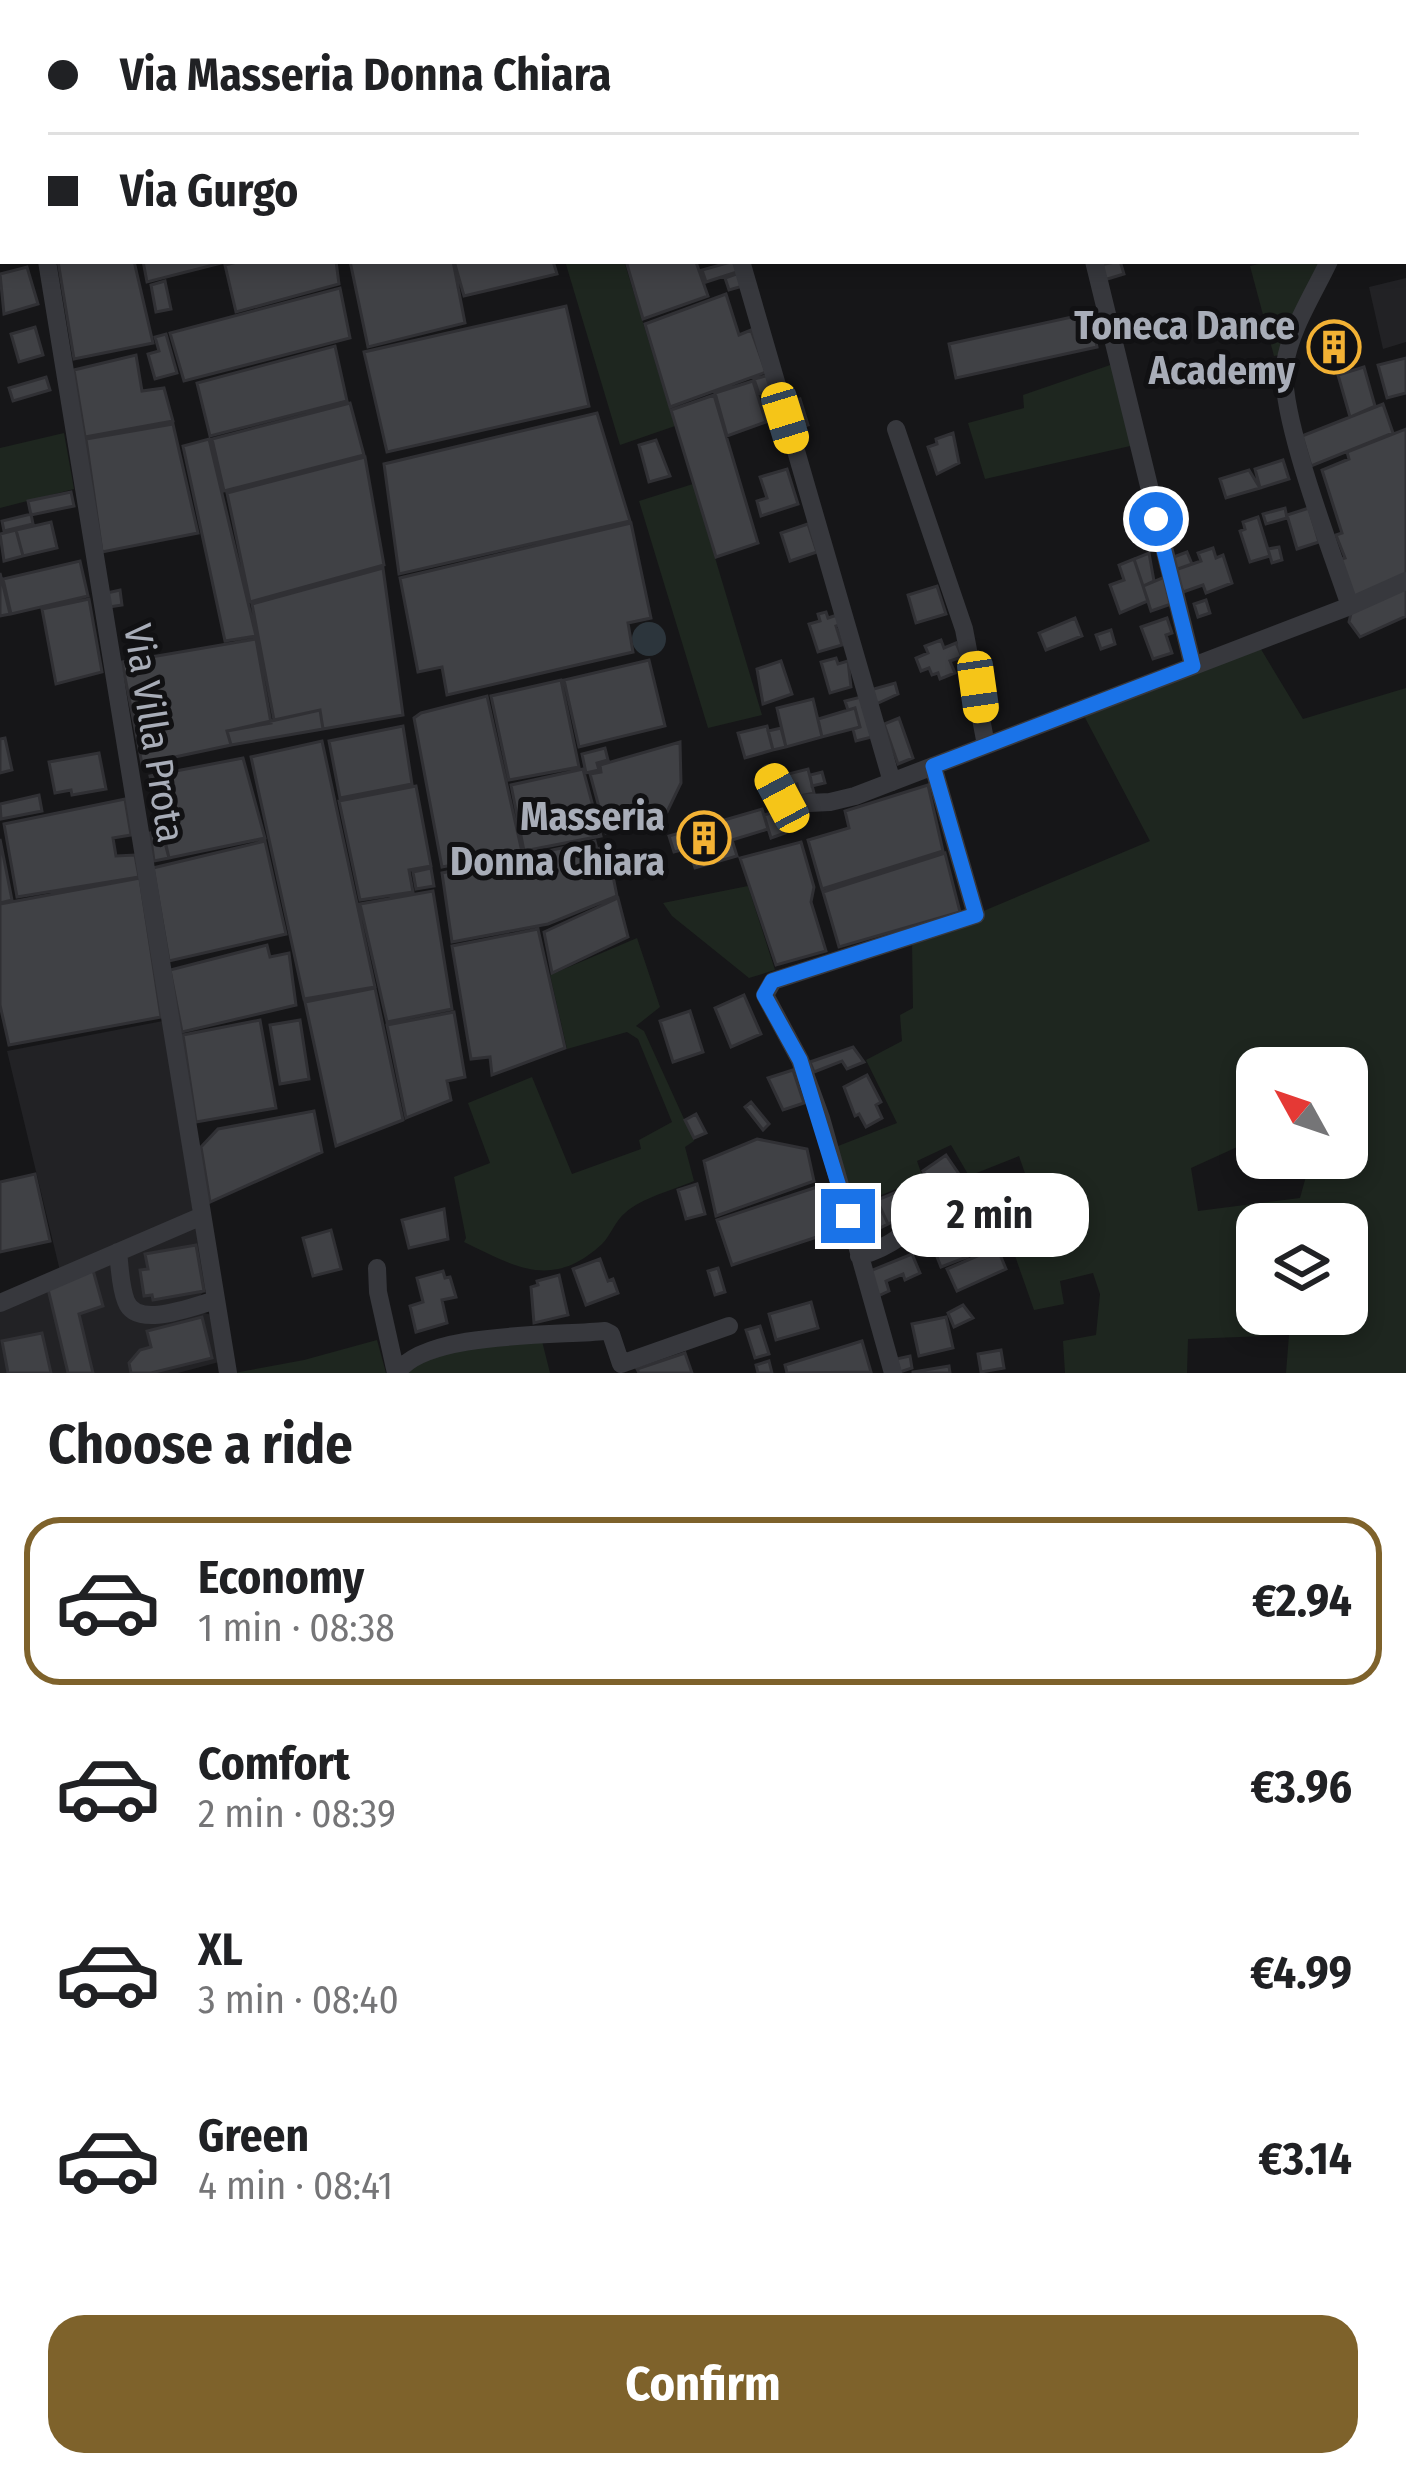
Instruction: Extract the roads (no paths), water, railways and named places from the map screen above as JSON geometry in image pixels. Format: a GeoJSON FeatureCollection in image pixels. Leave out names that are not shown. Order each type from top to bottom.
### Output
{"type":"FeatureCollection","features":[{"type":"Feature","properties":{"kind":"street","name":"Via Villa Prota"},"geometry":{"type":"LineString","coordinates":[[46,264],[228,1373]]}},
{"type":"Feature","properties":{"kind":"street"},"geometry":{"type":"LineString","coordinates":[[742,264],[892,782]]}},
{"type":"Feature","properties":{"kind":"street"},"geometry":{"type":"LineString","coordinates":[[1095,264],[1193,666]]}},
{"type":"Feature","properties":{"kind":"street"},"geometry":{"type":"LineString","coordinates":[[1328,264],[1291,345],[1284,379],[1296,440],[1350,606]]}},
{"type":"Feature","properties":{"kind":"street"},"geometry":{"type":"LineString","coordinates":[[896,429],[964,629],[986,746]]}},
{"type":"Feature","properties":{"kind":"street"},"geometry":{"type":"LineString","coordinates":[[769,772],[782,798],[794,805],[830,802],[1406,581]]}},
{"type":"Feature","properties":{"kind":"street"},"geometry":{"type":"LineString","coordinates":[[893,1373],[807,1080],[764,995],[772,981],[976,915],[933,766]]}},
{"type":"Feature","properties":{"kind":"street"},"geometry":{"type":"LineString","coordinates":[[859,1256],[901,1239],[935,1205]]}},
{"type":"Feature","properties":{"kind":"street"},"geometry":{"type":"LineString","coordinates":[[0,1303],[202,1216]]}},
{"type":"Feature","properties":{"kind":"street"},"geometry":{"type":"LineString","coordinates":[[118,1252],[126,1304],[132,1312],[146,1316],[216,1300]]}},
{"type":"Feature","properties":{"kind":"street"},"geometry":{"type":"LineString","coordinates":[[377,1268],[396,1373],[419,1354],[454,1343],[605,1331],[621,1364],[729,1326]]}},
{"type":"Feature","properties":{"kind":"place","name":"Toneca Dance Academy"},"geometry":{"type":"Point","coordinates":[1334,347]}},
{"type":"Feature","properties":{"kind":"place","name":"Masseria Donna Chiara"},"geometry":{"type":"Point","coordinates":[704,838]}}]}
